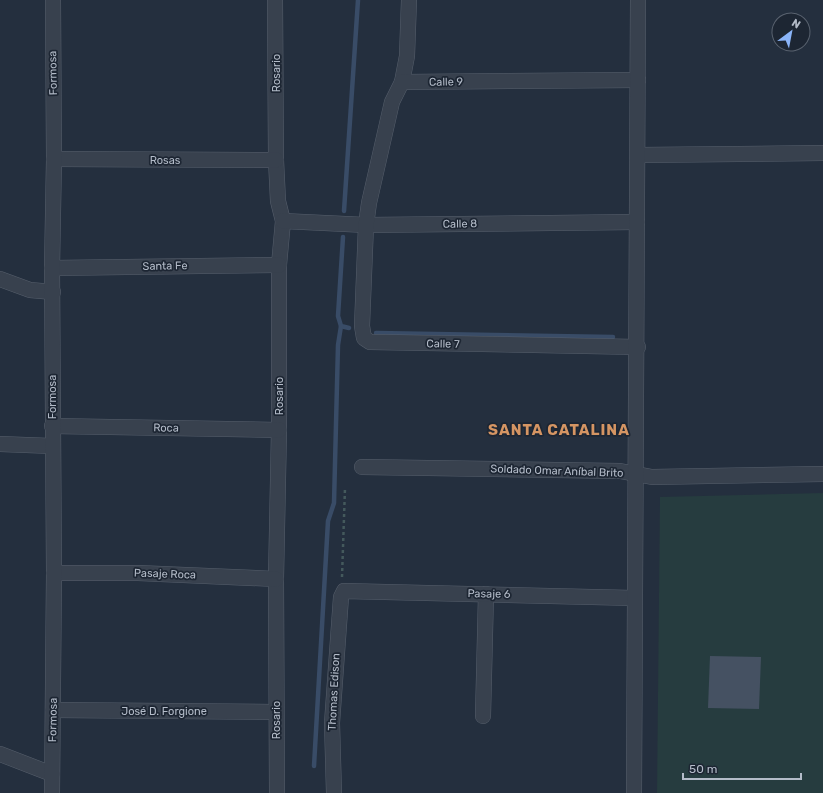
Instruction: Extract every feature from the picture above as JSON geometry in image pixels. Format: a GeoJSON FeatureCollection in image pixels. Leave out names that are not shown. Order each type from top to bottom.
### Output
{"type":"FeatureCollection","features":[{"type":"Feature","properties":{"kind":"street","name":"Formosa"},"geometry":{"type":"LineString","coordinates":[[52,793],[54,573],[52,446],[52,268],[54,159],[53,0]]}},
{"type":"Feature","properties":{"kind":"street","name":"Rosario"},"geometry":{"type":"LineString","coordinates":[[275,0],[276,160],[278,201],[283,221],[279,264],[279,430],[276,578],[277,793]]}},
{"type":"Feature","properties":{"kind":"street"},"geometry":{"type":"LineString","coordinates":[[366,225],[369,203],[392,102],[402,82],[407,56],[409,0]]}},
{"type":"Feature","properties":{"kind":"street"},"geometry":{"type":"LineString","coordinates":[[634,793],[634,598],[638,347],[638,0]]}},
{"type":"Feature","properties":{"kind":"street","name":"Calle 9"},"geometry":{"type":"LineString","coordinates":[[402,82],[638,80]]}},
{"type":"Feature","properties":{"kind":"street"},"geometry":{"type":"LineString","coordinates":[[638,155],[823,153]]}},
{"type":"Feature","properties":{"kind":"street","name":"Rosas"},"geometry":{"type":"LineString","coordinates":[[54,159],[276,160]]}},
{"type":"Feature","properties":{"kind":"street","name":"Calle 8"},"geometry":{"type":"LineString","coordinates":[[283,221],[366,225],[637,222]]}},
{"type":"Feature","properties":{"kind":"street","name":"Calle 7"},"geometry":{"type":"LineString","coordinates":[[366,225],[362,326],[364,338],[370,342],[638,347]]}},
{"type":"Feature","properties":{"kind":"street","name":"Santa Fe"},"geometry":{"type":"LineString","coordinates":[[52,268],[279,264]]}},
{"type":"Feature","properties":{"kind":"street"},"geometry":{"type":"LineString","coordinates":[[0,279],[30,290],[53,292]]}},
{"type":"Feature","properties":{"kind":"street","name":"Roca"},"geometry":{"type":"LineString","coordinates":[[52,426],[279,430]]}},
{"type":"Feature","properties":{"kind":"street"},"geometry":{"type":"LineString","coordinates":[[0,444],[52,446]]}},
{"type":"Feature","properties":{"kind":"street","name":"Soldado Omar Aníbal Brito"},"geometry":{"type":"LineString","coordinates":[[362,467],[620,471],[652,477],[823,474]]}},
{"type":"Feature","properties":{"kind":"street","name":"Pasaje Roca"},"geometry":{"type":"LineString","coordinates":[[54,573],[138,573],[276,578]]}},
{"type":"Feature","properties":{"kind":"street","name":"Pasaje 6"},"geometry":{"type":"LineString","coordinates":[[344,591],[634,598]]}},
{"type":"Feature","properties":{"kind":"street","name":"Thomas Edison"},"geometry":{"type":"LineString","coordinates":[[334,793],[332,723],[341,597],[344,591]]}},
{"type":"Feature","properties":{"kind":"street"},"geometry":{"type":"LineString","coordinates":[[483,716],[486,594]]}},
{"type":"Feature","properties":{"kind":"street","name":"José D. Forgione"},"geometry":{"type":"LineString","coordinates":[[53,710],[276,712]]}},
{"type":"Feature","properties":{"kind":"street"},"geometry":{"type":"LineString","coordinates":[[0,754],[52,774]]}},
{"type":"Feature","properties":{"kind":"path"},"geometry":{"type":"LineString","coordinates":[[344,591],[342,584],[345,488]]}},
{"type":"Feature","properties":{"kind":"green space"},"geometry":{"type":"Polygon","coordinates":[[[823,493],[823,793],[657,793],[660,497],[823,493]]]}},
{"type":"Feature","properties":{"kind":"building"},"geometry":{"type":"Polygon","coordinates":[[[710,656],[761,657],[759,709],[708,708],[710,656]]]}},
{"type":"Feature","properties":{"kind":"waterway"},"geometry":{"type":"LineString","coordinates":[[344,211],[358,0]]}},
{"type":"Feature","properties":{"kind":"waterway"},"geometry":{"type":"LineString","coordinates":[[343,237],[338,316],[341,326],[349,328]]}},
{"type":"Feature","properties":{"kind":"waterway"},"geometry":{"type":"LineString","coordinates":[[314,766],[328,521],[334,503],[338,345],[341,326]]}},
{"type":"Feature","properties":{"kind":"waterway"},"geometry":{"type":"LineString","coordinates":[[376,333],[613,337]]}},
{"type":"Feature","properties":{"kind":"district","name":"SANTA CATALINA"},"geometry":{"type":"Point","coordinates":[559,430]}}]}
